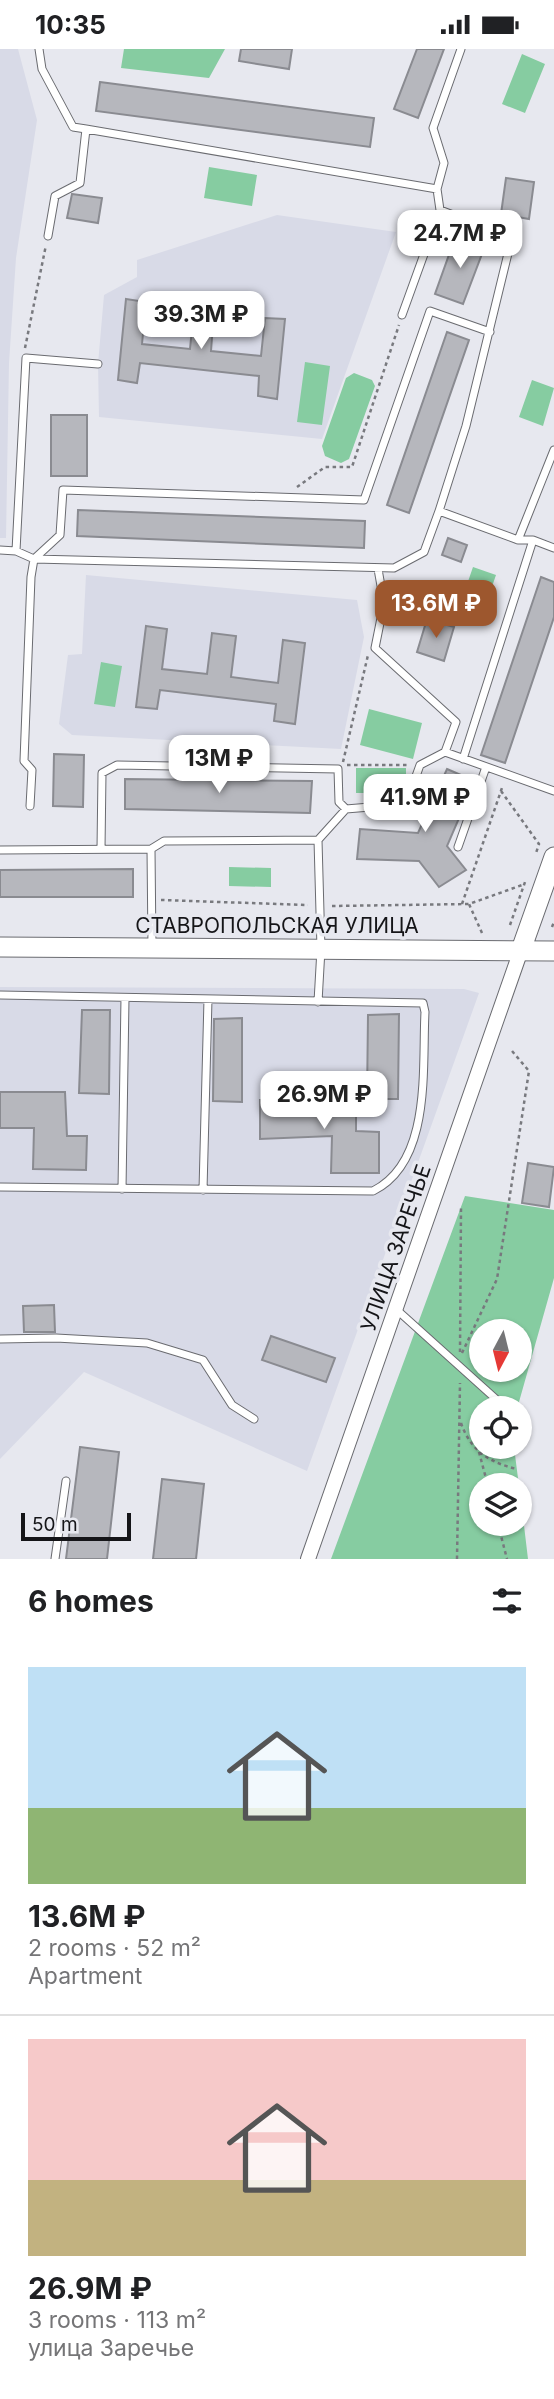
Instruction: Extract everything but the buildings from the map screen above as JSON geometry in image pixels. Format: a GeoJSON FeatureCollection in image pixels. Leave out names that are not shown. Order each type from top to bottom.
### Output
{"type":"FeatureCollection","features":[{"type":"Feature","properties":{"kind":"main road"},"geometry":{"type":"LineString","coordinates":[[521,950],[545,856]]}},
{"type":"Feature","properties":{"kind":"main road","name":"СТАВРОПОЛЬСКАЯ УЛИЦА"},"geometry":{"type":"LineString","coordinates":[[0,947],[554,951]]}},
{"type":"Feature","properties":{"kind":"street","name":"УЛИЦА ЗАРЕЧЬЕ"},"geometry":{"type":"LineString","coordinates":[[308,1559],[521,950]]}},
{"type":"Feature","properties":{"kind":"lane"},"geometry":{"type":"LineString","coordinates":[[39,49],[42,69],[73,127],[437,189]]}},
{"type":"Feature","properties":{"kind":"lane"},"geometry":{"type":"LineString","coordinates":[[402,315],[440,210],[437,189],[444,163],[433,128],[461,49]]}},
{"type":"Feature","properties":{"kind":"lane"},"geometry":{"type":"LineString","coordinates":[[48,236],[55,196],[80,183],[86,129]]}},
{"type":"Feature","properties":{"kind":"lane"},"geometry":{"type":"LineString","coordinates":[[0,550],[16,551],[34,559],[378,569],[402,565],[424,552],[466,426],[512,237],[440,210]]}},
{"type":"Feature","properties":{"kind":"lane"},"geometry":{"type":"LineString","coordinates":[[30,806],[32,770],[24,761],[34,559],[60,535],[63,489],[364,500],[430,310],[490,332]]}},
{"type":"Feature","properties":{"kind":"lane"},"geometry":{"type":"LineString","coordinates":[[16,551],[26,358],[98,364]]}},
{"type":"Feature","properties":{"kind":"lane"},"geometry":{"type":"LineString","coordinates":[[518,540],[554,450]]}},
{"type":"Feature","properties":{"kind":"lane"},"geometry":{"type":"LineString","coordinates":[[439,511],[518,540],[533,540],[554,548]]}},
{"type":"Feature","properties":{"kind":"lane"},"geometry":{"type":"LineString","coordinates":[[463,759],[533,540]]}},
{"type":"Feature","properties":{"kind":"lane"},"geometry":{"type":"LineString","coordinates":[[317,1002],[321,949],[318,840],[346,810],[406,804],[420,765],[445,752],[456,722],[375,648],[384,603],[378,569]]}},
{"type":"Feature","properties":{"kind":"lane"},"geometry":{"type":"LineString","coordinates":[[445,752],[554,791]]}},
{"type":"Feature","properties":{"kind":"lane"},"geometry":{"type":"LineString","coordinates":[[101,849],[102,773],[117,765],[340,767],[339,802],[346,810]]}},
{"type":"Feature","properties":{"kind":"lane"},"geometry":{"type":"LineString","coordinates":[[458,847],[486,767]]}},
{"type":"Feature","properties":{"kind":"lane"},"geometry":{"type":"LineString","coordinates":[[0,850],[151,849],[164,841],[318,840]]}},
{"type":"Feature","properties":{"kind":"lane"},"geometry":{"type":"LineString","coordinates":[[151,849],[152,948]]}},
{"type":"Feature","properties":{"kind":"lane"},"geometry":{"type":"LineString","coordinates":[[0,995],[423,1003],[421,1111],[412,1145],[389,1183],[373,1191],[0,1187]]}},
{"type":"Feature","properties":{"kind":"lane"},"geometry":{"type":"LineString","coordinates":[[122,1189],[125,997]]}},
{"type":"Feature","properties":{"kind":"lane"},"geometry":{"type":"LineString","coordinates":[[203,1190],[208,999]]}},
{"type":"Feature","properties":{"kind":"lane"},"geometry":{"type":"LineString","coordinates":[[397,1310],[492,1396]]}},
{"type":"Feature","properties":{"kind":"lane"},"geometry":{"type":"LineString","coordinates":[[0,1339],[56,1338],[147,1343],[203,1360],[232,1405],[254,1419]]}},
{"type":"Feature","properties":{"kind":"lane"},"geometry":{"type":"LineString","coordinates":[[55,1559],[66,1481]]}},
{"type":"Feature","properties":{"kind":"path"},"geometry":{"type":"LineString","coordinates":[[26,358],[25,338],[48,236]]}},
{"type":"Feature","properties":{"kind":"path"},"geometry":{"type":"LineString","coordinates":[[282,497],[324,467],[352,467],[386,371],[402,315]]}},
{"type":"Feature","properties":{"kind":"path"},"geometry":{"type":"LineString","coordinates":[[375,648],[369,649],[340,767],[420,765]]}},
{"type":"Feature","properties":{"kind":"path"},"geometry":{"type":"LineString","coordinates":[[462,904],[507,774]]}},
{"type":"Feature","properties":{"kind":"path"},"geometry":{"type":"LineString","coordinates":[[501,791],[545,856]]}},
{"type":"Feature","properties":{"kind":"path"},"geometry":{"type":"LineString","coordinates":[[510,925],[528,874]]}},
{"type":"Feature","properties":{"kind":"path"},"geometry":{"type":"LineString","coordinates":[[152,899],[320,906],[469,904],[525,884]]}},
{"type":"Feature","properties":{"kind":"path"},"geometry":{"type":"LineString","coordinates":[[469,904],[486,940]]}},
{"type":"Feature","properties":{"kind":"path"},"geometry":{"type":"LineString","coordinates":[[552,927],[554,922]]}},
{"type":"Feature","properties":{"kind":"path"},"geometry":{"type":"LineString","coordinates":[[461,1208],[460,1356],[497,1279],[529,1071],[512,1051]]}},
{"type":"Feature","properties":{"kind":"path"},"geometry":{"type":"LineString","coordinates":[[457,1559],[460,1368]]}},
{"type":"Feature","properties":{"kind":"path"},"geometry":{"type":"LineString","coordinates":[[460,1420],[469,1441]]}},
{"type":"Feature","properties":{"kind":"path"},"geometry":{"type":"LineString","coordinates":[[491,1459],[503,1466],[517,1469]]}},
{"type":"Feature","properties":{"kind":"path"},"geometry":{"type":"LineString","coordinates":[[501,1536],[507,1559]]}},
{"type":"Feature","properties":{"kind":"shaded area"},"geometry":{"type":"Polygon","coordinates":[[[0,49],[18,49],[37,120],[16,258],[9,363],[6,538],[0,538],[0,49]]]}},
{"type":"Feature","properties":{"kind":"shaded area"},"geometry":{"type":"Polygon","coordinates":[[[277,215],[396,232],[322,439],[99,417],[98,364],[104,295],[137,277],[137,260],[277,215]]]}},
{"type":"Feature","properties":{"kind":"shaded area"},"geometry":{"type":"Polygon","coordinates":[[[86,575],[357,600],[364,637],[341,749],[72,735],[59,724],[68,655],[82,654],[86,575]]]}},
{"type":"Feature","properties":{"kind":"shaded area"},"geometry":{"type":"Polygon","coordinates":[[[0,987],[464,989],[479,993],[307,1471],[84,1372],[0,1459],[0,987]]]}},
{"type":"Feature","properties":{"kind":"green space"},"geometry":{"type":"Polygon","coordinates":[[[124,49],[225,49],[209,78],[121,68],[124,49]]]}},
{"type":"Feature","properties":{"kind":"green space"},"geometry":{"type":"Polygon","coordinates":[[[522,54],[545,64],[525,113],[502,104],[522,54]]]}},
{"type":"Feature","properties":{"kind":"green space"},"geometry":{"type":"Polygon","coordinates":[[[209,167],[257,175],[252,206],[204,198],[209,167]]]}},
{"type":"Feature","properties":{"kind":"green space"},"geometry":{"type":"Polygon","coordinates":[[[305,362],[330,366],[322,425],[297,422],[305,362]]]}},
{"type":"Feature","properties":{"kind":"green space"},"geometry":{"type":"Polygon","coordinates":[[[354,373],[372,380],[375,386],[349,459],[341,463],[325,456],[322,446],[346,378],[354,373]]]}},
{"type":"Feature","properties":{"kind":"green space"},"geometry":{"type":"Polygon","coordinates":[[[532,380],[554,388],[543,426],[519,417],[532,380]]]}},
{"type":"Feature","properties":{"kind":"green space"},"geometry":{"type":"Polygon","coordinates":[[[473,567],[496,575],[486,604],[463,596],[473,567]]]}},
{"type":"Feature","properties":{"kind":"green space"},"geometry":{"type":"Polygon","coordinates":[[[101,662],[122,666],[115,707],[94,704],[101,662]]]}},
{"type":"Feature","properties":{"kind":"green space"},"geometry":{"type":"Polygon","coordinates":[[[369,709],[422,723],[413,759],[360,745],[369,709]]]}},
{"type":"Feature","properties":{"kind":"green space"},"geometry":{"type":"Polygon","coordinates":[[[356,768],[406,768],[406,793],[356,793],[356,768]]]}},
{"type":"Feature","properties":{"kind":"green space"},"geometry":{"type":"Polygon","coordinates":[[[229,867],[271,868],[271,887],[229,886],[229,867]]]}},
{"type":"Feature","properties":{"kind":"green space"},"geometry":{"type":"Polygon","coordinates":[[[465,1196],[554,1210],[554,1278],[532,1356],[532,1319],[469,1319],[469,1383],[524,1383],[521,1396],[469,1396],[469,1459],[516,1459],[517,1473],[469,1473],[469,1536],[525,1536],[528,1559],[331,1559],[465,1196]]]}}]}
